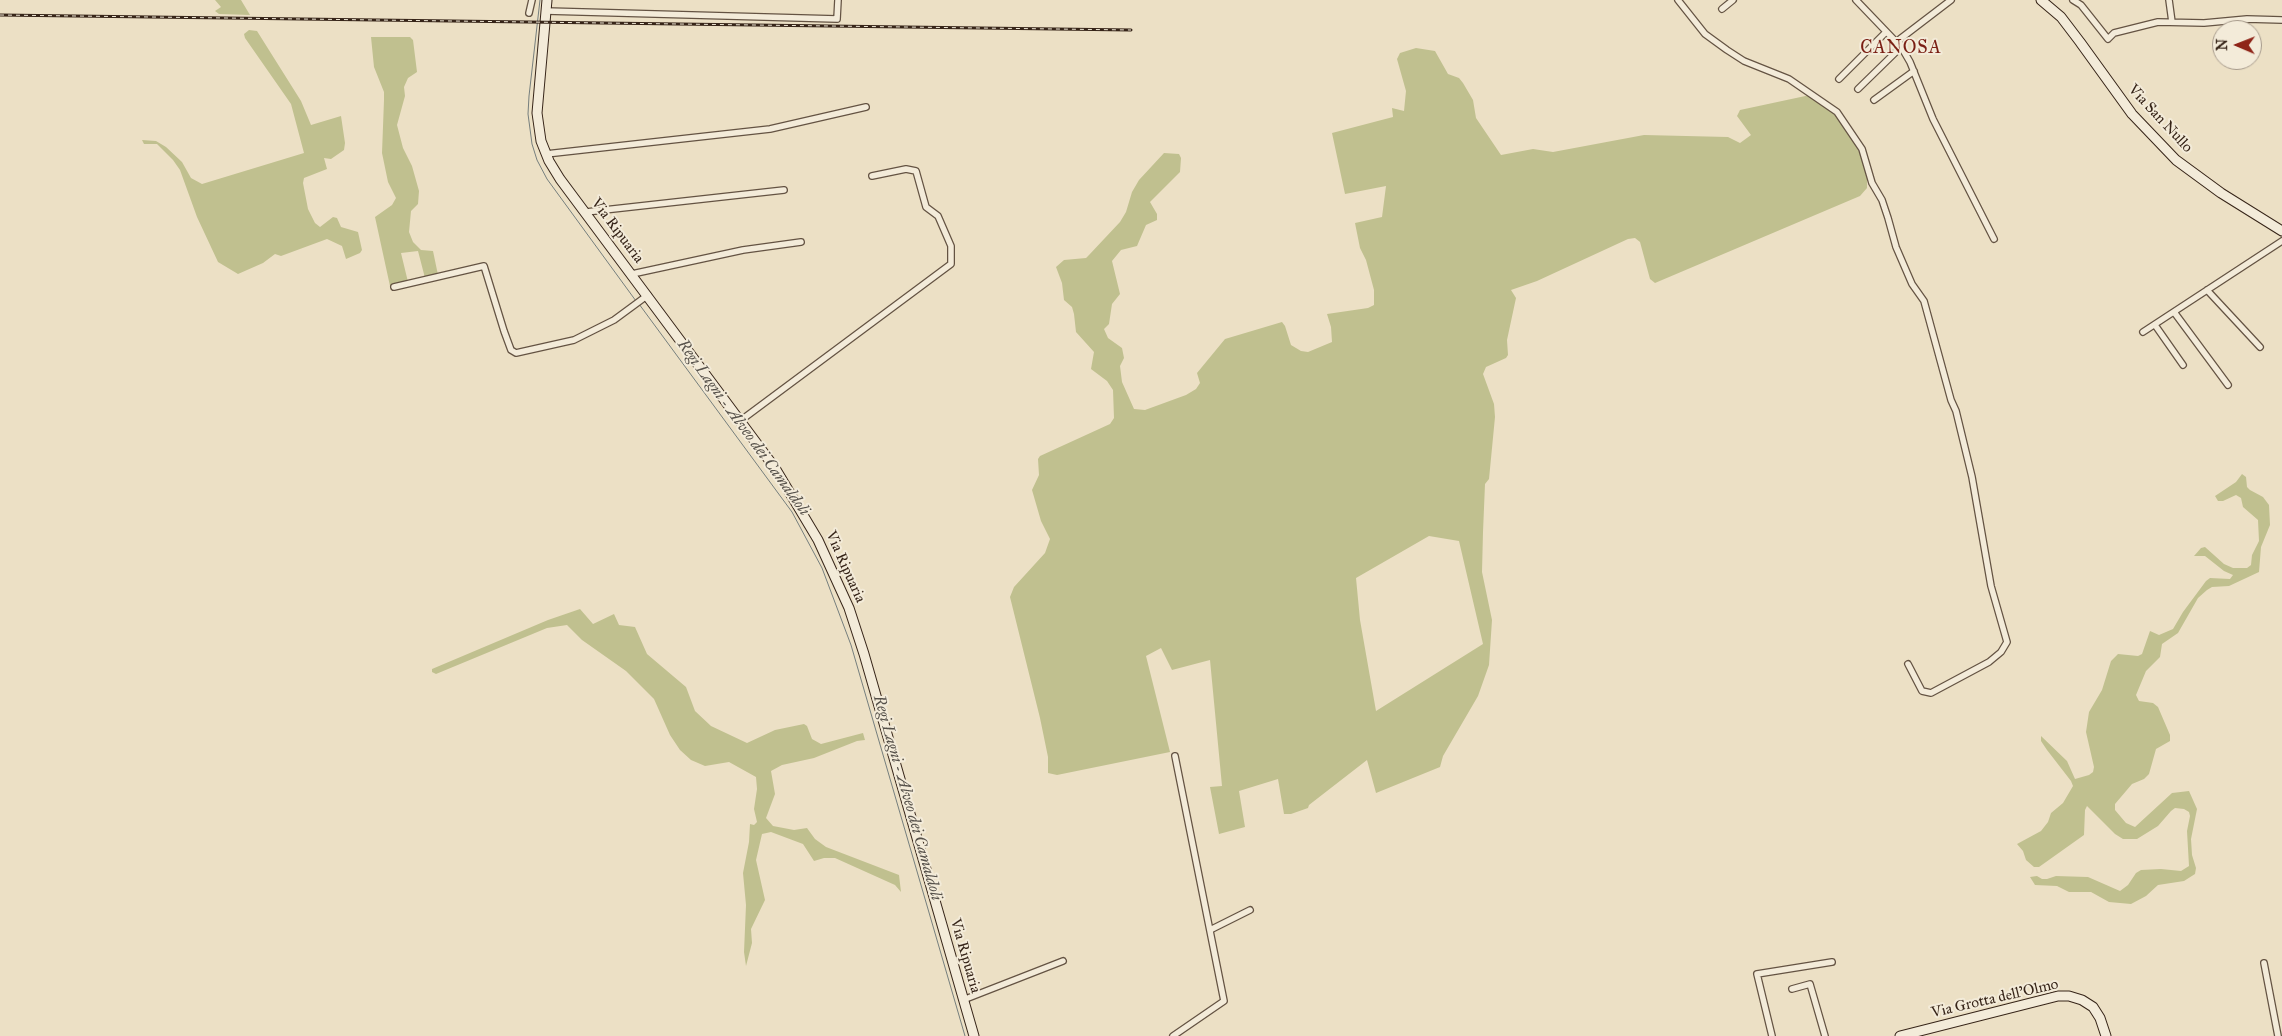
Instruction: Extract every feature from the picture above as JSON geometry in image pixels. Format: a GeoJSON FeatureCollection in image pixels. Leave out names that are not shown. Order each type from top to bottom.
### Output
{"type":"FeatureCollection","features":[{"type":"Feature","properties":{"kind":"street"},"geometry":{"type":"LineString","coordinates":[[529,13],[532,0]]}},
{"type":"Feature","properties":{"kind":"street","name":"Via Ripuaria"},"geometry":{"type":"LineString","coordinates":[[547,0],[537,113],[541,141],[546,154],[560,179],[632,274],[646,297],[775,468],[797,501],[818,540],[849,608],[864,654],[974,1036]]}},
{"type":"Feature","properties":{"kind":"street"},"geometry":{"type":"LineString","coordinates":[[546,11],[837,19],[838,0]]}},
{"type":"Feature","properties":{"kind":"street"},"geometry":{"type":"LineString","coordinates":[[1678,0],[1705,34],[1727,50],[1744,61],[1788,79],[1837,112],[1862,149],[1872,183],[1882,200],[1896,247],[1912,284],[1924,301],[1948,392],[1956,411],[1972,477],[1991,586],[2008,642],[2001,652],[1989,662],[1930,693],[1922,691],[1908,664]]}},
{"type":"Feature","properties":{"kind":"street"},"geometry":{"type":"LineString","coordinates":[[1722,9],[1733,0]]}},
{"type":"Feature","properties":{"kind":"street"},"geometry":{"type":"LineString","coordinates":[[1856,0],[1901,47],[1914,71],[1933,119],[1994,239]]}},
{"type":"Feature","properties":{"kind":"street"},"geometry":{"type":"LineString","coordinates":[[1901,47],[1900,39],[1951,0]]}},
{"type":"Feature","properties":{"kind":"street","name":"Via San Nullo"},"geometry":{"type":"LineString","coordinates":[[2041,0],[2061,17],[2132,114],[2176,160],[2220,193],[2282,231]]}},
{"type":"Feature","properties":{"kind":"street"},"geometry":{"type":"LineString","coordinates":[[2073,0],[2081,5],[2108,39],[2114,33],[2158,22],[2204,23],[2247,19],[2282,20]]}},
{"type":"Feature","properties":{"kind":"street"},"geometry":{"type":"LineString","coordinates":[[2169,0],[2172,22]]}},
{"type":"Feature","properties":{"kind":"street"},"geometry":{"type":"LineString","coordinates":[[1839,79],[1886,32]]}},
{"type":"Feature","properties":{"kind":"street"},"geometry":{"type":"LineString","coordinates":[[1858,89],[1901,47]]}},
{"type":"Feature","properties":{"kind":"street"},"geometry":{"type":"LineString","coordinates":[[1874,100],[1914,71]]}},
{"type":"Feature","properties":{"kind":"street"},"geometry":{"type":"LineString","coordinates":[[546,154],[770,130],[866,107]]}},
{"type":"Feature","properties":{"kind":"street"},"geometry":{"type":"LineString","coordinates":[[740,421],[951,264],[953,255],[951,246],[938,216],[926,207],[916,172],[906,169],[872,176]]}},
{"type":"Feature","properties":{"kind":"street"},"geometry":{"type":"LineString","coordinates":[[586,212],[784,190]]}},
{"type":"Feature","properties":{"kind":"street"},"geometry":{"type":"LineString","coordinates":[[2143,332],[2282,241]]}},
{"type":"Feature","properties":{"kind":"street"},"geometry":{"type":"LineString","coordinates":[[632,274],[743,250],[802,242]]}},
{"type":"Feature","properties":{"kind":"street"},"geometry":{"type":"LineString","coordinates":[[394,287],[484,266],[504,331],[511,350],[516,353],[574,340],[614,320],[646,297]]}},
{"type":"Feature","properties":{"kind":"street"},"geometry":{"type":"LineString","coordinates":[[2207,290],[2260,347]]}},
{"type":"Feature","properties":{"kind":"street"},"geometry":{"type":"LineString","coordinates":[[2174,312],[2228,385]]}},
{"type":"Feature","properties":{"kind":"street"},"geometry":{"type":"LineString","coordinates":[[2155,325],[2182,364]]}},
{"type":"Feature","properties":{"kind":"street"},"geometry":{"type":"LineString","coordinates":[[1173,1036],[1224,1001],[1175,756]]}},
{"type":"Feature","properties":{"kind":"street"},"geometry":{"type":"LineString","coordinates":[[1210,930],[1250,910]]}},
{"type":"Feature","properties":{"kind":"street"},"geometry":{"type":"LineString","coordinates":[[964,1000],[1063,961]]}},
{"type":"Feature","properties":{"kind":"street"},"geometry":{"type":"LineString","coordinates":[[1772,1036],[1757,974],[1832,962]]}},
{"type":"Feature","properties":{"kind":"street"},"geometry":{"type":"LineString","coordinates":[[2264,963],[2278,1036]]}},
{"type":"Feature","properties":{"kind":"street"},"geometry":{"type":"LineString","coordinates":[[1792,990],[1810,984],[1825,1036]]}},
{"type":"Feature","properties":{"kind":"street","name":"Via Grotta dell'Olmo"},"geometry":{"type":"LineString","coordinates":[[1900,1036],[2058,996],[2069,996],[2082,1000],[2093,1007],[2100,1018],[2106,1036]]}},
{"type":"Feature","properties":{"kind":"green space"},"geometry":{"type":"Polygon","coordinates":[[[215,0],[241,0],[250,15],[219,14],[215,11],[221,7],[215,0]]]}},
{"type":"Feature","properties":{"kind":"green space"},"geometry":{"type":"Polygon","coordinates":[[[249,30],[257,31],[301,101],[311,125],[341,116],[345,143],[344,150],[331,159],[324,158],[327,169],[304,178],[303,183],[308,209],[315,223],[320,227],[333,217],[337,218],[341,227],[358,232],[362,250],[360,253],[346,259],[342,246],[327,239],[281,256],[275,254],[263,263],[238,274],[218,262],[197,217],[180,170],[173,160],[157,144],[144,144],[142,140],[156,141],[166,147],[182,162],[191,178],[202,184],[304,153],[291,104],[245,38],[244,34],[249,30]]]}},
{"type":"Feature","properties":{"kind":"green space"},"geometry":{"type":"Polygon","coordinates":[[[371,37],[410,37],[413,40],[417,72],[408,78],[404,87],[405,96],[397,125],[403,148],[412,166],[419,191],[418,204],[411,211],[409,232],[413,242],[421,250],[433,251],[438,275],[425,278],[418,251],[401,253],[408,282],[390,286],[375,217],[392,205],[396,198],[388,182],[382,153],[384,92],[374,67],[371,37]]]}},
{"type":"Feature","properties":{"kind":"green space"},"geometry":{"type":"Polygon","coordinates":[[[1416,48],[1435,51],[1448,74],[1459,78],[1463,83],[1473,100],[1476,118],[1501,155],[1533,149],[1553,152],[1644,135],[1728,137],[1740,143],[1751,135],[1737,116],[1740,110],[1810,95],[1830,109],[1850,133],[1862,158],[1867,178],[1867,188],[1860,196],[1655,283],[1650,279],[1640,242],[1635,238],[1628,239],[1537,281],[1511,290],[1516,298],[1507,340],[1508,355],[1506,358],[1486,367],[1483,374],[1494,404],[1495,417],[1489,479],[1485,484],[1482,572],[1492,620],[1489,665],[1478,696],[1443,756],[1440,767],[1376,793],[1367,760],[1309,805],[1308,808],[1291,814],[1284,814],[1278,779],[1239,791],[1245,827],[1219,834],[1210,787],[1222,786],[1210,660],[1172,670],[1161,648],[1146,656],[1170,752],[1057,775],[1048,773],[1048,757],[1040,718],[1010,597],[1014,587],[1045,553],[1050,539],[1041,521],[1032,490],[1039,475],[1038,459],[1040,456],[1110,424],[1114,418],[1113,390],[1107,381],[1091,369],[1094,352],[1076,332],[1072,307],[1064,300],[1062,283],[1056,267],[1064,260],[1086,258],[1120,222],[1139,180],[1164,153],[1179,154],[1181,158],[1180,172],[1150,202],[1157,214],[1157,220],[1146,225],[1137,246],[1121,250],[1112,261],[1120,294],[1112,304],[1109,324],[1104,329],[1108,338],[1122,348],[1124,358],[1120,366],[1122,382],[1134,409],[1145,410],[1186,395],[1196,389],[1200,383],[1197,373],[1225,339],[1282,322],[1291,345],[1301,351],[1308,352],[1332,342],[1331,327],[1327,314],[1368,308],[1374,305],[1374,290],[1366,260],[1360,248],[1355,223],[1382,217],[1386,186],[1345,194],[1332,133],[1393,117],[1392,108],[1404,111],[1406,91],[1397,59],[1400,53],[1416,48]],[[1429,536],[1356,578],[1360,620],[1376,711],[1483,644],[1459,541],[1429,536]]]}},
{"type":"Feature","properties":{"kind":"green space"},"geometry":{"type":"Polygon","coordinates":[[[2242,474],[2246,477],[2247,487],[2263,497],[2269,505],[2270,525],[2261,547],[2259,572],[2229,586],[2212,587],[2207,590],[2198,598],[2178,633],[2162,644],[2160,657],[2146,671],[2136,695],[2139,701],[2153,703],[2158,707],[2170,735],[2170,741],[2156,749],[2149,774],[2144,779],[2132,784],[2115,804],[2115,810],[2126,823],[2135,827],[2172,793],[2189,791],[2197,809],[2191,839],[2192,855],[2196,868],[2195,874],[2184,881],[2158,885],[2146,896],[2131,904],[2109,902],[2091,892],[2069,892],[2057,886],[2035,885],[2030,877],[2037,876],[2047,879],[2056,876],[2088,877],[2120,891],[2141,870],[2181,871],[2189,866],[2187,831],[2190,816],[2189,812],[2184,809],[2175,808],[2158,826],[2137,839],[2123,839],[2115,834],[2087,806],[2085,810],[2084,835],[2039,867],[2034,867],[2026,860],[2023,851],[2017,844],[2041,831],[2048,822],[2051,813],[2063,803],[2073,786],[2041,741],[2041,736],[2067,761],[2075,779],[2093,772],[2094,767],[2086,732],[2089,712],[2102,690],[2111,661],[2118,654],[2138,656],[2142,654],[2150,631],[2159,635],[2173,629],[2183,612],[2210,578],[2230,579],[2233,575],[2224,571],[2205,556],[2194,556],[2201,548],[2205,547],[2224,564],[2233,568],[2247,568],[2251,565],[2252,555],[2259,541],[2258,520],[2243,507],[2241,498],[2236,495],[2223,501],[2218,501],[2215,496],[2236,482],[2242,474]]]}},
{"type":"Feature","properties":{"kind":"green space"},"geometry":{"type":"Polygon","coordinates":[[[580,609],[593,624],[614,614],[619,625],[635,627],[647,654],[686,687],[695,711],[711,726],[747,743],[775,730],[804,724],[807,726],[812,739],[821,744],[863,733],[865,740],[857,741],[814,758],[782,765],[771,771],[775,794],[766,818],[773,826],[794,830],[807,828],[815,839],[826,847],[899,875],[901,892],[895,885],[835,858],[824,858],[814,861],[803,844],[771,832],[762,834],[756,860],[765,900],[751,929],[752,943],[746,966],[744,952],[746,905],[743,873],[749,842],[750,824],[754,825],[757,822],[754,809],[757,789],[756,777],[729,762],[705,766],[691,760],[680,750],[670,735],[654,699],[626,671],[582,640],[567,625],[547,628],[436,674],[432,672],[432,669],[548,620],[580,609]]]}},
{"type":"Feature","properties":{"kind":"waterway","name":"Regi Lagni - Alveo dei Camaldoli"},"geometry":{"type":"LineString","coordinates":[[540,0],[528,114],[532,144],[537,160],[547,179],[636,301]]}},
{"type":"Feature","properties":{"kind":"waterway","name":"Regi Lagni - Alveo dei Camaldoli"},"geometry":{"type":"LineString","coordinates":[[639,304],[792,512],[822,568],[851,645],[965,1036]]}},
{"type":"Feature","properties":{"kind":"railway"},"geometry":{"type":"LineString","coordinates":[[0,15],[1131,30]]}},
{"type":"Feature","properties":{"kind":"district","name":"CANOSA"},"geometry":{"type":"Point","coordinates":[1901,49]}}]}
